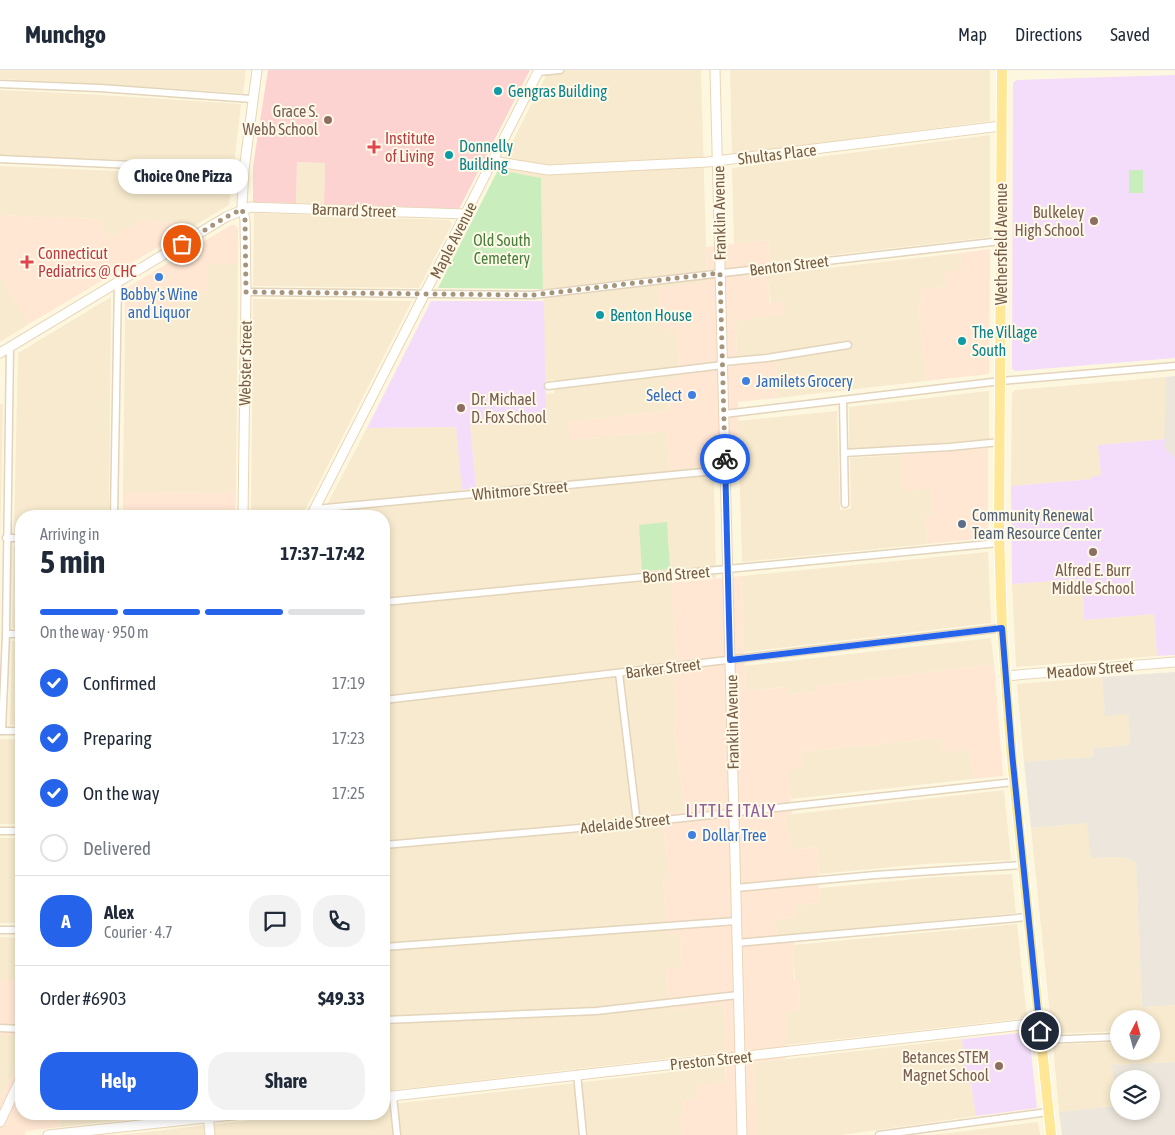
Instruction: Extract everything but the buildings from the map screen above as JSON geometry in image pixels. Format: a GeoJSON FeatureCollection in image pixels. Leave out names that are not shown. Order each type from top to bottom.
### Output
{"type":"FeatureCollection","features":[{"type":"Feature","properties":{"kind":"main road","name":"Webster Street"},"geometry":{"type":"LineString","coordinates":[[243,510],[246,292],[245,220],[242,209],[244,170],[257,70]]}},
{"type":"Feature","properties":{"kind":"main road","name":"Franklin Avenue"},"geometry":{"type":"LineString","coordinates":[[716,70],[742,1135]]}},
{"type":"Feature","properties":{"kind":"main road","name":"Wethersfield Avenue"},"geometry":{"type":"LineString","coordinates":[[1002,70],[999,543],[1002,628],[1014,782],[1051,1135]]}},
{"type":"Feature","properties":{"kind":"main road","name":"Maple Avenue"},"geometry":{"type":"LineString","coordinates":[[314,510],[538,71]]}},
{"type":"Feature","properties":{"kind":"main road","name":"Shultas Place"},"geometry":{"type":"LineString","coordinates":[[493,161],[548,170],[718,161],[1001,126]]}},
{"type":"Feature","properties":{"kind":"main road","name":"Barnard Street"},"geometry":{"type":"LineString","coordinates":[[242,209],[252,207],[466,214]]}},
{"type":"Feature","properties":{"kind":"main road"},"geometry":{"type":"LineString","coordinates":[[0,352],[242,209]]}},
{"type":"Feature","properties":{"kind":"main road","name":"Meadow Street"},"geometry":{"type":"LineString","coordinates":[[1005,676],[1175,662]]}},
{"type":"Feature","properties":{"kind":"main road","name":"Preston Street"},"geometry":{"type":"LineString","coordinates":[[390,1097],[1039,1023]]}},
{"type":"Feature","properties":{"kind":"main road"},"geometry":{"type":"LineString","coordinates":[[0,1122],[15,1091]]}},
{"type":"Feature","properties":{"kind":"main road"},"geometry":{"type":"LineString","coordinates":[[48,1135],[118,1131],[184,1120]]}},
{"type":"Feature","properties":{"kind":"main road"},"geometry":{"type":"LineString","coordinates":[[208,1120],[210,1135]]}},
{"type":"Feature","properties":{"kind":"street"},"geometry":{"type":"LineString","coordinates":[[538,71],[560,70]]}},
{"type":"Feature","properties":{"kind":"street"},"geometry":{"type":"LineString","coordinates":[[0,84],[100,88],[252,100]]}},
{"type":"Feature","properties":{"kind":"street"},"geometry":{"type":"LineString","coordinates":[[0,159],[244,170]]}},
{"type":"Feature","properties":{"kind":"street","name":"Benton Street"},"geometry":{"type":"LineString","coordinates":[[246,292],[533,295],[1001,241]]}},
{"type":"Feature","properties":{"kind":"street"},"geometry":{"type":"LineString","coordinates":[[114,510],[118,282]]}},
{"type":"Feature","properties":{"kind":"street"},"geometry":{"type":"LineString","coordinates":[[548,386],[767,358],[848,345]]}},
{"type":"Feature","properties":{"kind":"street"},"geometry":{"type":"LineString","coordinates":[[10,346],[6,634],[1,731],[15,732]]}},
{"type":"Feature","properties":{"kind":"street"},"geometry":{"type":"LineString","coordinates":[[724,414],[1001,381],[1175,366]]}},
{"type":"Feature","properties":{"kind":"street"},"geometry":{"type":"LineString","coordinates":[[842,400],[845,504]]}},
{"type":"Feature","properties":{"kind":"street"},"geometry":{"type":"LineString","coordinates":[[844,453],[950,448],[1000,442]]}},
{"type":"Feature","properties":{"kind":"street","name":"Whitmore Street"},"geometry":{"type":"LineString","coordinates":[[333,510],[725,470]]}},
{"type":"Feature","properties":{"kind":"street"},"geometry":{"type":"LineString","coordinates":[[6,538],[15,538]]}},
{"type":"Feature","properties":{"kind":"street","name":"Bond Street"},"geometry":{"type":"LineString","coordinates":[[390,601],[999,543]]}},
{"type":"Feature","properties":{"kind":"street","name":"Barker Street"},"geometry":{"type":"LineString","coordinates":[[390,699],[1002,628]]}},
{"type":"Feature","properties":{"kind":"street"},"geometry":{"type":"LineString","coordinates":[[6,634],[15,634]]}},
{"type":"Feature","properties":{"kind":"street"},"geometry":{"type":"LineString","coordinates":[[619,673],[637,823]]}},
{"type":"Feature","properties":{"kind":"street","name":"Adelaide Street"},"geometry":{"type":"LineString","coordinates":[[390,844],[637,823],[1014,782]]}},
{"type":"Feature","properties":{"kind":"street"},"geometry":{"type":"LineString","coordinates":[[0,831],[15,831]]}},
{"type":"Feature","properties":{"kind":"street"},"geometry":{"type":"LineString","coordinates":[[736,888],[875,875],[1023,865]]}},
{"type":"Feature","properties":{"kind":"street"},"geometry":{"type":"LineString","coordinates":[[737,943],[1028,917]]}},
{"type":"Feature","properties":{"kind":"street"},"geometry":{"type":"LineString","coordinates":[[390,947],[736,921]]}},
{"type":"Feature","properties":{"kind":"street"},"geometry":{"type":"LineString","coordinates":[[0,930],[15,930]]}},
{"type":"Feature","properties":{"kind":"street"},"geometry":{"type":"LineString","coordinates":[[390,1020],[596,1011],[738,995]]}},
{"type":"Feature","properties":{"kind":"street"},"geometry":{"type":"LineString","coordinates":[[0,1028],[15,1028]]}},
{"type":"Feature","properties":{"kind":"street"},"geometry":{"type":"LineString","coordinates":[[1041,1040],[1110,1036]]}},
{"type":"Feature","properties":{"kind":"street"},"geometry":{"type":"LineString","coordinates":[[577,1074],[583,1135]]}},
{"type":"Feature","properties":{"kind":"street"},"geometry":{"type":"LineString","coordinates":[[390,1105],[397,1135]]}},
{"type":"Feature","properties":{"kind":"street"},"geometry":{"type":"LineString","coordinates":[[879,1135],[1048,1112]]}},
{"type":"Feature","properties":{"kind":"shaded area"},"geometry":{"type":"Polygon","coordinates":[[[0,70],[246,70],[243,93],[0,79],[0,70]]]}},
{"type":"Feature","properties":{"kind":"shaded area","name":"Institute of Living"},"geometry":{"type":"Polygon","coordinates":[[[268,70],[530,70],[459,209],[324,204],[325,163],[297,162],[296,203],[253,202],[253,166],[268,70]]]}},
{"type":"Feature","properties":{"kind":"shaded area"},"geometry":{"type":"Polygon","coordinates":[[[549,70],[701,70],[707,283],[657,289],[660,309],[676,329],[681,378],[666,380],[669,410],[568,422],[571,440],[667,431],[669,469],[711,465],[714,480],[716,578],[672,582],[674,639],[677,660],[672,661],[676,709],[674,733],[685,811],[662,814],[669,878],[663,879],[667,935],[680,934],[681,968],[666,970],[669,1010],[724,1004],[726,1052],[390,1090],[390,510],[324,510],[367,428],[456,427],[463,490],[476,487],[470,425],[546,422],[545,394],[554,393],[554,380],[545,381],[541,178],[498,170],[549,70]]]}},
{"type":"Feature","properties":{"kind":"shaded area"},"geometry":{"type":"Polygon","coordinates":[[[730,70],[990,70],[990,121],[732,154],[730,70]]]}},
{"type":"Feature","properties":{"kind":"shaded area","name":"Bulkeley High School"},"geometry":{"type":"Polygon","coordinates":[[[1175,75],[1175,358],[1015,371],[1012,369],[1013,83],[1017,80],[1175,75]]]}},
{"type":"Feature","properties":{"kind":"shaded area"},"geometry":{"type":"Polygon","coordinates":[[[0,90],[241,104],[234,164],[0,155],[0,90]]]}},
{"type":"Feature","properties":{"kind":"shaded area"},"geometry":{"type":"Polygon","coordinates":[[[990,135],[990,237],[771,262],[768,240],[734,244],[732,168],[990,135]]]}},
{"type":"Feature","properties":{"kind":"shaded area"},"geometry":{"type":"Polygon","coordinates":[[[297,162],[325,163],[324,204],[296,203],[297,162]]]}},
{"type":"Feature","properties":{"kind":"shaded area"},"geometry":{"type":"Polygon","coordinates":[[[0,166],[233,176],[229,205],[192,227],[171,222],[149,221],[110,239],[98,219],[0,215],[0,166]]]}},
{"type":"Feature","properties":{"kind":"shaded area"},"geometry":{"type":"Polygon","coordinates":[[[254,213],[449,220],[452,224],[419,288],[253,286],[254,213]]]}},
{"type":"Feature","properties":{"kind":"shaded area"},"geometry":{"type":"Polygon","coordinates":[[[0,215],[98,219],[110,239],[141,220],[171,222],[192,227],[29,324],[0,276],[0,215]]]}},
{"type":"Feature","properties":{"kind":"shaded area"},"geometry":{"type":"Polygon","coordinates":[[[231,225],[235,225],[238,229],[238,264],[208,264],[208,292],[181,292],[181,306],[168,306],[168,320],[125,319],[125,289],[231,225]]]}},
{"type":"Feature","properties":{"kind":"shaded area"},"geometry":{"type":"Polygon","coordinates":[[[768,240],[771,262],[766,263],[770,303],[784,302],[786,314],[736,321],[737,363],[776,358],[777,398],[738,402],[739,463],[669,469],[667,431],[570,440],[568,422],[669,410],[666,380],[681,378],[676,329],[662,331],[657,288],[707,282],[706,247],[768,240]]]}},
{"type":"Feature","properties":{"kind":"shaded area"},"geometry":{"type":"Polygon","coordinates":[[[990,249],[989,374],[926,381],[918,307],[922,306],[921,290],[946,286],[944,272],[962,269],[960,253],[990,249]]]}},
{"type":"Feature","properties":{"kind":"shaded area"},"geometry":{"type":"Polygon","coordinates":[[[960,253],[962,269],[946,286],[921,290],[922,306],[918,307],[926,381],[777,398],[776,359],[737,364],[736,321],[785,314],[771,303],[767,275],[960,253]]]}},
{"type":"Feature","properties":{"kind":"shaded area"},"geometry":{"type":"Polygon","coordinates":[[[208,264],[238,264],[236,493],[123,492],[125,319],[168,320],[168,306],[208,264]]]}},
{"type":"Feature","properties":{"kind":"shaded area"},"geometry":{"type":"Polygon","coordinates":[[[0,276],[29,324],[0,342],[0,276]]]}},
{"type":"Feature","properties":{"kind":"shaded area"},"geometry":{"type":"Polygon","coordinates":[[[111,297],[109,510],[15,510],[14,532],[18,353],[111,297]]]}},
{"type":"Feature","properties":{"kind":"shaded area"},"geometry":{"type":"Polygon","coordinates":[[[253,299],[412,301],[305,510],[251,510],[253,299]]]}},
{"type":"Feature","properties":{"kind":"shaded area","name":"Dr. Michael D. Fox School"},"geometry":{"type":"Polygon","coordinates":[[[431,301],[544,301],[546,423],[470,425],[476,487],[462,490],[456,427],[367,428],[431,301]]]}},
{"type":"Feature","properties":{"kind":"shaded area"},"geometry":{"type":"Polygon","coordinates":[[[1175,376],[1175,458],[1164,447],[1166,377],[1175,376]]]}},
{"type":"Feature","properties":{"kind":"shaded area"},"geometry":{"type":"Polygon","coordinates":[[[1166,377],[1165,439],[1099,445],[1101,475],[1092,479],[1011,486],[1012,393],[1015,390],[1166,377]]]}},
{"type":"Feature","properties":{"kind":"shaded area"},"geometry":{"type":"Polygon","coordinates":[[[989,391],[989,440],[849,450],[849,407],[989,391]]]}},
{"type":"Feature","properties":{"kind":"shaded area"},"geometry":{"type":"Polygon","coordinates":[[[0,404],[3,404],[0,545],[0,404]]]}},
{"type":"Feature","properties":{"kind":"shaded area"},"geometry":{"type":"Polygon","coordinates":[[[837,411],[840,510],[851,509],[850,458],[901,455],[902,490],[932,488],[931,516],[925,517],[928,544],[742,562],[738,421],[837,411]]]}},
{"type":"Feature","properties":{"kind":"shaded area","name":"Alfred E. Burr Middle School"},"geometry":{"type":"Polygon","coordinates":[[[1165,439],[1164,447],[1175,458],[1175,655],[1157,656],[1154,614],[1084,620],[1082,579],[1012,584],[1011,486],[1092,479],[1091,477],[1101,475],[1098,445],[1165,439]]]}},
{"type":"Feature","properties":{"kind":"shaded area"},"geometry":{"type":"Polygon","coordinates":[[[988,448],[988,538],[928,544],[925,516],[931,516],[932,488],[902,491],[901,455],[988,448]]]}},
{"type":"Feature","properties":{"kind":"shaded area"},"geometry":{"type":"Polygon","coordinates":[[[123,492],[236,493],[235,510],[123,510],[123,492]]]}},
{"type":"Feature","properties":{"kind":"shaded area"},"geometry":{"type":"Polygon","coordinates":[[[14,546],[15,628],[12,628],[14,546]]]}},
{"type":"Feature","properties":{"kind":"shaded area"},"geometry":{"type":"Polygon","coordinates":[[[988,552],[991,623],[744,652],[742,576],[988,552]]]}},
{"type":"Feature","properties":{"kind":"shaded area"},"geometry":{"type":"Polygon","coordinates":[[[742,576],[745,691],[787,687],[788,694],[817,692],[818,686],[994,664],[1003,776],[973,779],[970,749],[943,752],[941,738],[802,752],[803,768],[788,770],[792,814],[785,815],[787,833],[790,833],[792,850],[817,847],[820,903],[795,905],[795,918],[775,920],[777,935],[793,934],[794,980],[799,980],[800,1010],[786,1012],[786,1059],[754,1063],[756,1135],[682,1135],[680,1116],[684,1115],[683,1100],[697,1099],[695,1085],[726,1082],[726,1052],[724,1004],[669,1010],[666,969],[681,968],[680,934],[667,935],[663,878],[669,878],[662,813],[685,811],[674,732],[676,709],[672,661],[677,660],[671,583],[742,576]]]}},
{"type":"Feature","properties":{"kind":"shaded area"},"geometry":{"type":"Polygon","coordinates":[[[1082,579],[1084,620],[1154,614],[1157,656],[1016,667],[1012,584],[1082,579]]]}},
{"type":"Feature","properties":{"kind":"shaded area"},"geometry":{"type":"Polygon","coordinates":[[[991,638],[994,664],[818,686],[817,692],[788,694],[786,687],[745,691],[744,666],[991,638]]]}},
{"type":"Feature","properties":{"kind":"shaded area"},"geometry":{"type":"Polygon","coordinates":[[[12,641],[15,641],[15,725],[10,725],[12,641]]]}},
{"type":"Feature","properties":{"kind":"shaded area"},"geometry":{"type":"Polygon","coordinates":[[[1175,672],[1175,1005],[1142,1007],[1136,862],[1123,857],[1091,858],[1087,823],[1031,828],[1024,762],[1094,757],[1094,748],[1130,745],[1128,714],[1105,716],[1102,677],[1175,672]]]}},
{"type":"Feature","properties":{"kind":"shaded area"},"geometry":{"type":"Polygon","coordinates":[[[1102,677],[1105,715],[1128,714],[1130,745],[1094,748],[1095,757],[1024,762],[1017,684],[1102,677]]]}},
{"type":"Feature","properties":{"kind":"shaded area"},"geometry":{"type":"Polygon","coordinates":[[[941,738],[970,749],[973,779],[791,799],[787,770],[802,752],[941,738]]]}},
{"type":"Feature","properties":{"kind":"shaded area"},"geometry":{"type":"Polygon","coordinates":[[[0,739],[15,739],[15,824],[0,824],[0,739]]]}},
{"type":"Feature","properties":{"kind":"shaded area"},"geometry":{"type":"Polygon","coordinates":[[[1004,790],[1011,860],[924,864],[819,874],[817,847],[792,850],[790,833],[787,834],[785,815],[1004,790]]]}},
{"type":"Feature","properties":{"kind":"shaded area"},"geometry":{"type":"Polygon","coordinates":[[[1088,823],[1091,858],[1123,857],[1136,861],[1142,1007],[1175,1005],[1175,1062],[1112,1065],[1112,1070],[1110,1070],[1110,1107],[1059,1112],[1053,1045],[1110,1042],[1110,1060],[1160,1060],[1160,1010],[1110,1010],[1110,1031],[1052,1034],[1031,828],[1088,823]]]}},
{"type":"Feature","properties":{"kind":"shaded area"},"geometry":{"type":"Polygon","coordinates":[[[0,838],[15,838],[15,923],[0,923],[0,838]]]}},
{"type":"Feature","properties":{"kind":"shaded area"},"geometry":{"type":"Polygon","coordinates":[[[1012,874],[1016,913],[777,936],[775,920],[795,918],[794,905],[820,903],[820,888],[937,877],[1012,874]]]}},
{"type":"Feature","properties":{"kind":"shaded area"},"geometry":{"type":"Polygon","coordinates":[[[1017,924],[1027,1018],[786,1045],[786,1012],[800,1010],[799,980],[795,980],[793,945],[1017,924]]]}},
{"type":"Feature","properties":{"kind":"shaded area"},"geometry":{"type":"Polygon","coordinates":[[[0,937],[15,938],[15,980],[0,980],[0,937]]]}},
{"type":"Feature","properties":{"kind":"shaded area"},"geometry":{"type":"Polygon","coordinates":[[[0,980],[15,980],[15,1036],[0,1036],[0,980]]]}},
{"type":"Feature","properties":{"kind":"shaded area","name":"Betances STEM Magnet School"},"geometry":{"type":"Polygon","coordinates":[[[1029,1032],[1037,1108],[976,1116],[971,1083],[966,1084],[962,1039],[1029,1032]]]}},
{"type":"Feature","properties":{"kind":"shaded area"},"geometry":{"type":"Polygon","coordinates":[[[0,1036],[15,1036],[15,1069],[0,1098],[0,1036]]]}},
{"type":"Feature","properties":{"kind":"shaded area"},"geometry":{"type":"Polygon","coordinates":[[[962,1039],[966,1083],[971,1083],[976,1116],[841,1135],[756,1135],[754,1063],[962,1039]]]}},
{"type":"Feature","properties":{"kind":"shaded area"},"geometry":{"type":"Polygon","coordinates":[[[1175,1062],[1175,1135],[1062,1135],[1059,1112],[1110,1107],[1110,1120],[1160,1120],[1160,1070],[1112,1070],[1112,1065],[1175,1062]]]}},
{"type":"Feature","properties":{"kind":"shaded area"},"geometry":{"type":"Polygon","coordinates":[[[725,1066],[726,1082],[696,1085],[697,1099],[683,1101],[684,1115],[680,1116],[682,1135],[120,1135],[252,1120],[390,1120],[390,1104],[725,1066]]]}},
{"type":"Feature","properties":{"kind":"shaded area"},"geometry":{"type":"Polygon","coordinates":[[[15,1069],[15,1120],[59,1120],[60,1127],[25,1131],[25,1135],[0,1135],[0,1098],[15,1069]]]}},
{"type":"Feature","properties":{"kind":"shaded area"},"geometry":{"type":"Polygon","coordinates":[[[59,1120],[124,1120],[60,1127],[59,1120]]]}},
{"type":"Feature","properties":{"kind":"shaded area"},"geometry":{"type":"Polygon","coordinates":[[[1038,1122],[1040,1135],[932,1135],[1038,1122]]]}},
{"type":"Feature","properties":{"kind":"green space","name":"Old South Cemetery"},"geometry":{"type":"Polygon","coordinates":[[[498,170],[541,178],[543,289],[438,288],[498,170]]]}},
{"type":"Feature","properties":{"kind":"green space"},"geometry":{"type":"Polygon","coordinates":[[[1129,170],[1143,170],[1143,193],[1129,193],[1129,170]]]}},
{"type":"Feature","properties":{"kind":"green space"},"geometry":{"type":"Polygon","coordinates":[[[667,522],[670,569],[642,571],[639,525],[667,522]]]}},
{"type":"Feature","properties":{"kind":"way so far"},"geometry":{"type":"LineString","coordinates":[[182,244],[242,209],[245,220],[246,292],[533,295],[720,273],[725,459]]}},
{"type":"Feature","properties":{"kind":"place","name":"Gengras Building"},"geometry":{"type":"Point","coordinates":[498,91]}},
{"type":"Feature","properties":{"kind":"place","name":"Grace S. Webb School"},"geometry":{"type":"Point","coordinates":[328,120]}},
{"type":"Feature","properties":{"kind":"place","name":"Institute of Living"},"geometry":{"type":"Point","coordinates":[374,147]}},
{"type":"Feature","properties":{"kind":"place","name":"Donnelly Building"},"geometry":{"type":"Point","coordinates":[449,155]}},
{"type":"Feature","properties":{"kind":"place","name":"Bulkeley High School"},"geometry":{"type":"Point","coordinates":[1094,221]}},
{"type":"Feature","properties":{"kind":"place","name":"Choice One Pizza"},"geometry":{"type":"Point","coordinates":[182,244]}},
{"type":"Feature","properties":{"kind":"place","name":"Connecticut Pediatrics @ CHC"},"geometry":{"type":"Point","coordinates":[27,262]}},
{"type":"Feature","properties":{"kind":"place","name":"Bobby's Wine and Liquor"},"geometry":{"type":"Point","coordinates":[159,277]}},
{"type":"Feature","properties":{"kind":"place","name":"Benton House"},"geometry":{"type":"Point","coordinates":[600,315]}},
{"type":"Feature","properties":{"kind":"place","name":"The Village South"},"geometry":{"type":"Point","coordinates":[962,341]}},
{"type":"Feature","properties":{"kind":"place","name":"Jamilets Grocery"},"geometry":{"type":"Point","coordinates":[746,381]}},
{"type":"Feature","properties":{"kind":"place","name":"Select"},"geometry":{"type":"Point","coordinates":[692,395]}},
{"type":"Feature","properties":{"kind":"place","name":"Dr. Michael D. Fox School"},"geometry":{"type":"Point","coordinates":[461,408]}},
{"type":"Feature","properties":{"kind":"place","name":"Community Renewal Team Resource Center"},"geometry":{"type":"Point","coordinates":[962,524]}},
{"type":"Feature","properties":{"kind":"place","name":"Alfred E. Burr Middle School"},"geometry":{"type":"Point","coordinates":[1093,552]}},
{"type":"Feature","properties":{"kind":"place","name":"Dollar Tree"},"geometry":{"type":"Point","coordinates":[692,835]}},
{"type":"Feature","properties":{"kind":"place","name":"Betances STEM Magnet School"},"geometry":{"type":"Point","coordinates":[999,1066]}},
{"type":"Feature","properties":{"kind":"district","name":"LITTLE ITALY"},"geometry":{"type":"Point","coordinates":[731,810]}},
{"type":"Feature","properties":{"kind":"route"},"geometry":{"type":"LineString","coordinates":[[725,459],[730,660],[1002,628],[1012,753],[1040,1031]]}}]}
